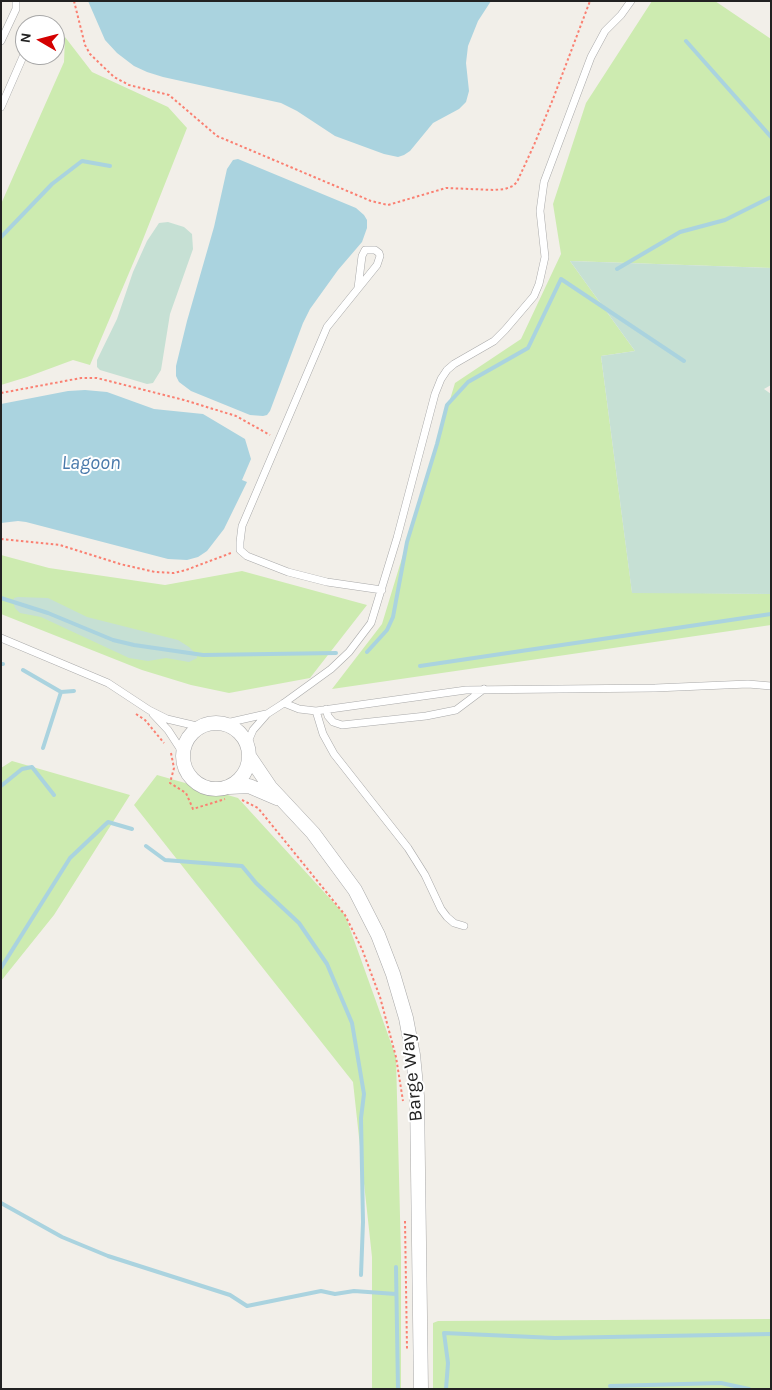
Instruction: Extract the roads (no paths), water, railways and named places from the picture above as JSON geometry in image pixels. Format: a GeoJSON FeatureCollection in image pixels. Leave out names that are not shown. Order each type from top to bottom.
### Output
{"type":"FeatureCollection","features":[{"type":"Feature","properties":{"kind":"street"},"geometry":{"type":"LineString","coordinates":[[211,723],[222,724],[237,731],[241,734],[248,750],[247,766],[242,776],[228,793],[197,783],[190,776],[177,753],[201,727],[211,723]]}},
{"type":"Feature","properties":{"kind":"street","name":"Barge Way"},"geometry":{"type":"LineString","coordinates":[[248,750],[263,778],[313,833],[355,890],[393,974],[406,1018],[413,1055],[417,1096],[421,1389]]}},
{"type":"Feature","properties":{"kind":"street","name":"Barge Way"},"geometry":{"type":"LineString","coordinates":[[228,793],[249,786],[267,792],[282,801]]}},
{"type":"Feature","properties":{"kind":"lane"},"geometry":{"type":"LineString","coordinates":[[1,41],[16,9],[16,1]]}},
{"type":"Feature","properties":{"kind":"lane"},"geometry":{"type":"LineString","coordinates":[[222,724],[267,714],[284,704],[325,675],[349,652],[371,623],[382,590],[441,378],[454,364],[494,341],[534,296],[539,284],[545,256],[540,211],[544,182],[591,57],[605,31],[632,1]]}},
{"type":"Feature","properties":{"kind":"lane"},"geometry":{"type":"LineString","coordinates":[[1,107],[19,65]]}},
{"type":"Feature","properties":{"kind":"lane"},"geometry":{"type":"LineString","coordinates":[[358,288],[362,256],[365,250],[375,250],[379,253],[378,262],[358,288],[327,327],[242,526],[240,550],[252,559],[297,575],[326,582],[382,590]]}},
{"type":"Feature","properties":{"kind":"lane"},"geometry":{"type":"LineString","coordinates":[[1,638],[108,683],[166,719],[201,727]]}},
{"type":"Feature","properties":{"kind":"lane"},"geometry":{"type":"LineString","coordinates":[[284,704],[299,709],[316,710],[445,692],[485,689],[655,688],[748,684],[771,686]]}},
{"type":"Feature","properties":{"kind":"lane"},"geometry":{"type":"LineString","coordinates":[[326,709],[328,716],[333,722],[342,725],[426,716],[456,710],[485,689]]}},
{"type":"Feature","properties":{"kind":"lane"},"geometry":{"type":"LineString","coordinates":[[149,710],[168,730],[177,753]]}},
{"type":"Feature","properties":{"kind":"lane"},"geometry":{"type":"LineString","coordinates":[[316,710],[323,734],[334,754],[408,848],[425,875],[441,909],[447,917],[454,923],[464,926]]}},
{"type":"Feature","properties":{"kind":"lane"},"geometry":{"type":"LineString","coordinates":[[248,750],[253,730],[267,714]]}},
{"type":"Feature","properties":{"kind":"water"},"geometry":{"type":"Polygon","coordinates":[[[88,1],[491,1],[478,21],[468,46],[466,63],[469,91],[466,102],[459,109],[433,123],[410,151],[398,157],[384,154],[335,136],[297,111],[281,103],[163,77],[134,66],[117,53],[105,40],[88,1]]]}},
{"type":"Feature","properties":{"kind":"water"},"geometry":{"type":"Polygon","coordinates":[[[238,159],[356,208],[367,220],[367,228],[362,242],[338,270],[310,309],[270,411],[267,415],[263,416],[250,415],[191,391],[179,382],[176,376],[176,366],[187,321],[214,227],[227,169],[233,160],[238,159]]]}},
{"type":"Feature","properties":{"kind":"water","name":"Lagoon"},"geometry":{"type":"Polygon","coordinates":[[[68,391],[107,392],[154,409],[203,414],[245,439],[251,459],[242,480],[247,482],[224,529],[207,551],[198,557],[187,560],[168,559],[26,522],[1,523],[1,404],[68,391]]]}},
{"type":"Feature","properties":{"kind":"waterway"},"geometry":{"type":"LineString","coordinates":[[686,41],[771,137]]}},
{"type":"Feature","properties":{"kind":"waterway"},"geometry":{"type":"LineString","coordinates":[[1,237],[52,184],[82,161],[110,166]]}},
{"type":"Feature","properties":{"kind":"waterway"},"geometry":{"type":"LineString","coordinates":[[617,269],[680,232],[725,220],[771,197]]}},
{"type":"Feature","properties":{"kind":"waterway"},"geometry":{"type":"LineString","coordinates":[[367,652],[387,630],[393,617],[407,542],[447,405],[468,382],[528,348],[561,279],[684,361]]}},
{"type":"Feature","properties":{"kind":"waterway"},"geometry":{"type":"LineString","coordinates":[[1,598],[48,613],[113,640],[134,645],[203,655],[336,653]]}},
{"type":"Feature","properties":{"kind":"waterway"},"geometry":{"type":"LineString","coordinates":[[420,666],[771,614]]}},
{"type":"Feature","properties":{"kind":"waterway"},"geometry":{"type":"LineString","coordinates":[[23,670],[61,692],[43,748]]}},
{"type":"Feature","properties":{"kind":"waterway"},"geometry":{"type":"LineString","coordinates":[[61,692],[74,691]]}},
{"type":"Feature","properties":{"kind":"waterway"},"geometry":{"type":"LineString","coordinates":[[1,786],[22,769],[32,767],[54,795]]}},
{"type":"Feature","properties":{"kind":"waterway"},"geometry":{"type":"LineString","coordinates":[[1,968],[70,858],[108,822],[132,829]]}},
{"type":"Feature","properties":{"kind":"waterway"},"geometry":{"type":"LineString","coordinates":[[146,846],[165,860],[242,866],[256,883],[299,923],[327,964],[352,1023],[364,1094],[361,1118],[363,1222],[361,1275]]}},
{"type":"Feature","properties":{"kind":"waterway"},"geometry":{"type":"LineString","coordinates":[[1,1203],[62,1237],[108,1256],[230,1295],[247,1306],[321,1291],[335,1294],[354,1291],[396,1294]]}},
{"type":"Feature","properties":{"kind":"waterway"},"geometry":{"type":"LineString","coordinates":[[396,1267],[398,1389]]}},
{"type":"Feature","properties":{"kind":"waterway"},"geometry":{"type":"LineString","coordinates":[[446,1389],[448,1363],[444,1333],[555,1338],[771,1334]]}},
{"type":"Feature","properties":{"kind":"waterway"},"geometry":{"type":"LineString","coordinates":[[610,1386],[721,1383],[749,1389]]}}]}
